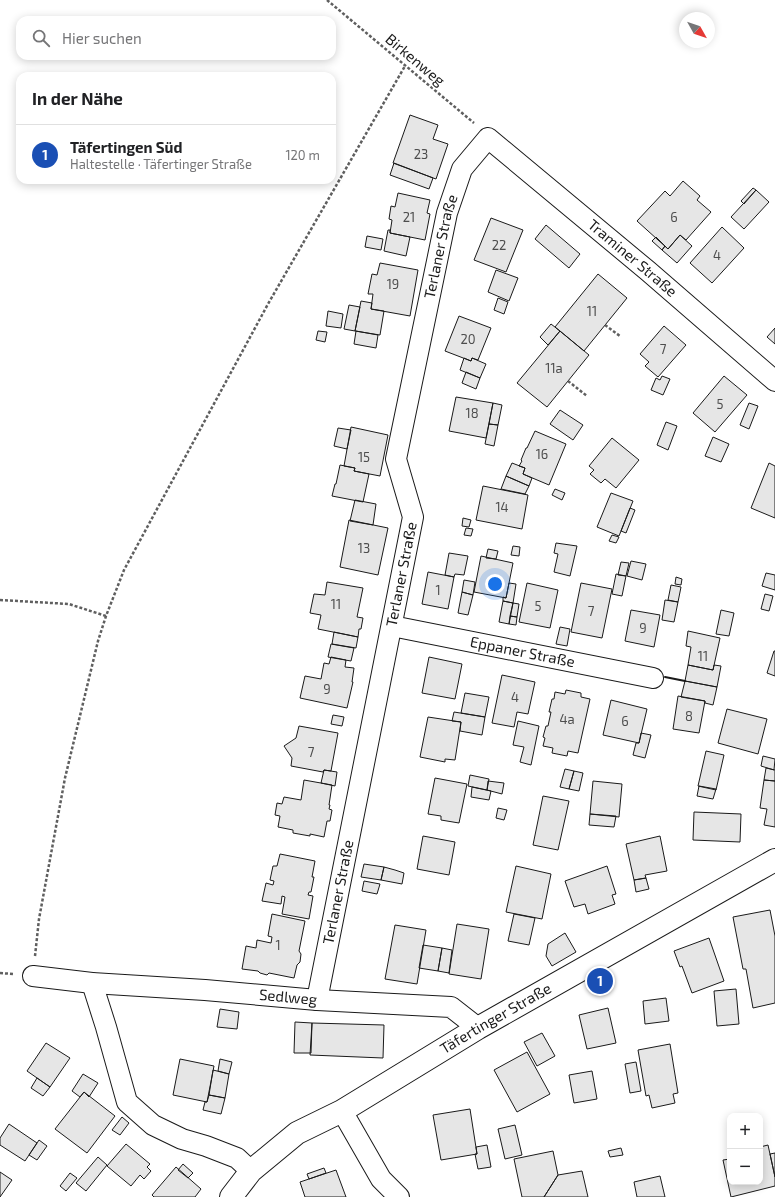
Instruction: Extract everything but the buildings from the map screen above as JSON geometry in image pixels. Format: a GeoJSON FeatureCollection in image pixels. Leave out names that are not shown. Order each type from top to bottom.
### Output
{"type":"FeatureCollection","features":[{"type":"Feature","properties":{"kind":"street","name":"Traminer Straße"},"geometry":{"type":"LineString","coordinates":[[488,138],[648,271],[775,380]]}},
{"type":"Feature","properties":{"kind":"street","name":"Terlaner Straße"},"geometry":{"type":"LineString","coordinates":[[317,1000],[413,517],[396,459],[447,213],[462,170],[488,138]]}},
{"type":"Feature","properties":{"kind":"street","name":"Eppaner Straße"},"geometry":{"type":"LineString","coordinates":[[392,626],[653,678]]}},
{"type":"Feature","properties":{"kind":"street","name":"Täfertinger Straße"},"geometry":{"type":"LineString","coordinates":[[231,1197],[251,1171],[297,1133],[342,1111],[478,1028],[775,860]]}},
{"type":"Feature","properties":{"kind":"street","name":"Sedlweg"},"geometry":{"type":"LineString","coordinates":[[33,976],[92,983],[205,990],[317,1000],[451,1007],[478,1028]]}},
{"type":"Feature","properties":{"kind":"street"},"geometry":{"type":"LineString","coordinates":[[92,983],[106,1026],[127,1102],[153,1125],[182,1139],[206,1146],[237,1158],[251,1171]]}},
{"type":"Feature","properties":{"kind":"street"},"geometry":{"type":"LineString","coordinates":[[342,1111],[381,1179],[400,1197]]}},
{"type":"Feature","properties":{"kind":"path","name":"Birkenweg"},"geometry":{"type":"LineString","coordinates":[[327,0],[478,127],[488,138]]}},
{"type":"Feature","properties":{"kind":"path"},"geometry":{"type":"LineString","coordinates":[[33,976],[38,919],[65,778],[98,641],[124,570],[268,304],[405,66]]}},
{"type":"Feature","properties":{"kind":"path"},"geometry":{"type":"LineString","coordinates":[[605,325],[620,336]]}},
{"type":"Feature","properties":{"kind":"path"},"geometry":{"type":"LineString","coordinates":[[568,381],[587,396]]}},
{"type":"Feature","properties":{"kind":"path"},"geometry":{"type":"LineString","coordinates":[[0,600],[69,604],[106,616]]}},
{"type":"Feature","properties":{"kind":"wall"},"geometry":{"type":"LineString","coordinates":[[665,677],[685,681]]}},
{"type":"Feature","properties":{"kind":"place","name":"Täfertingen Süd"},"geometry":{"type":"Point","coordinates":[600,981]}}]}
